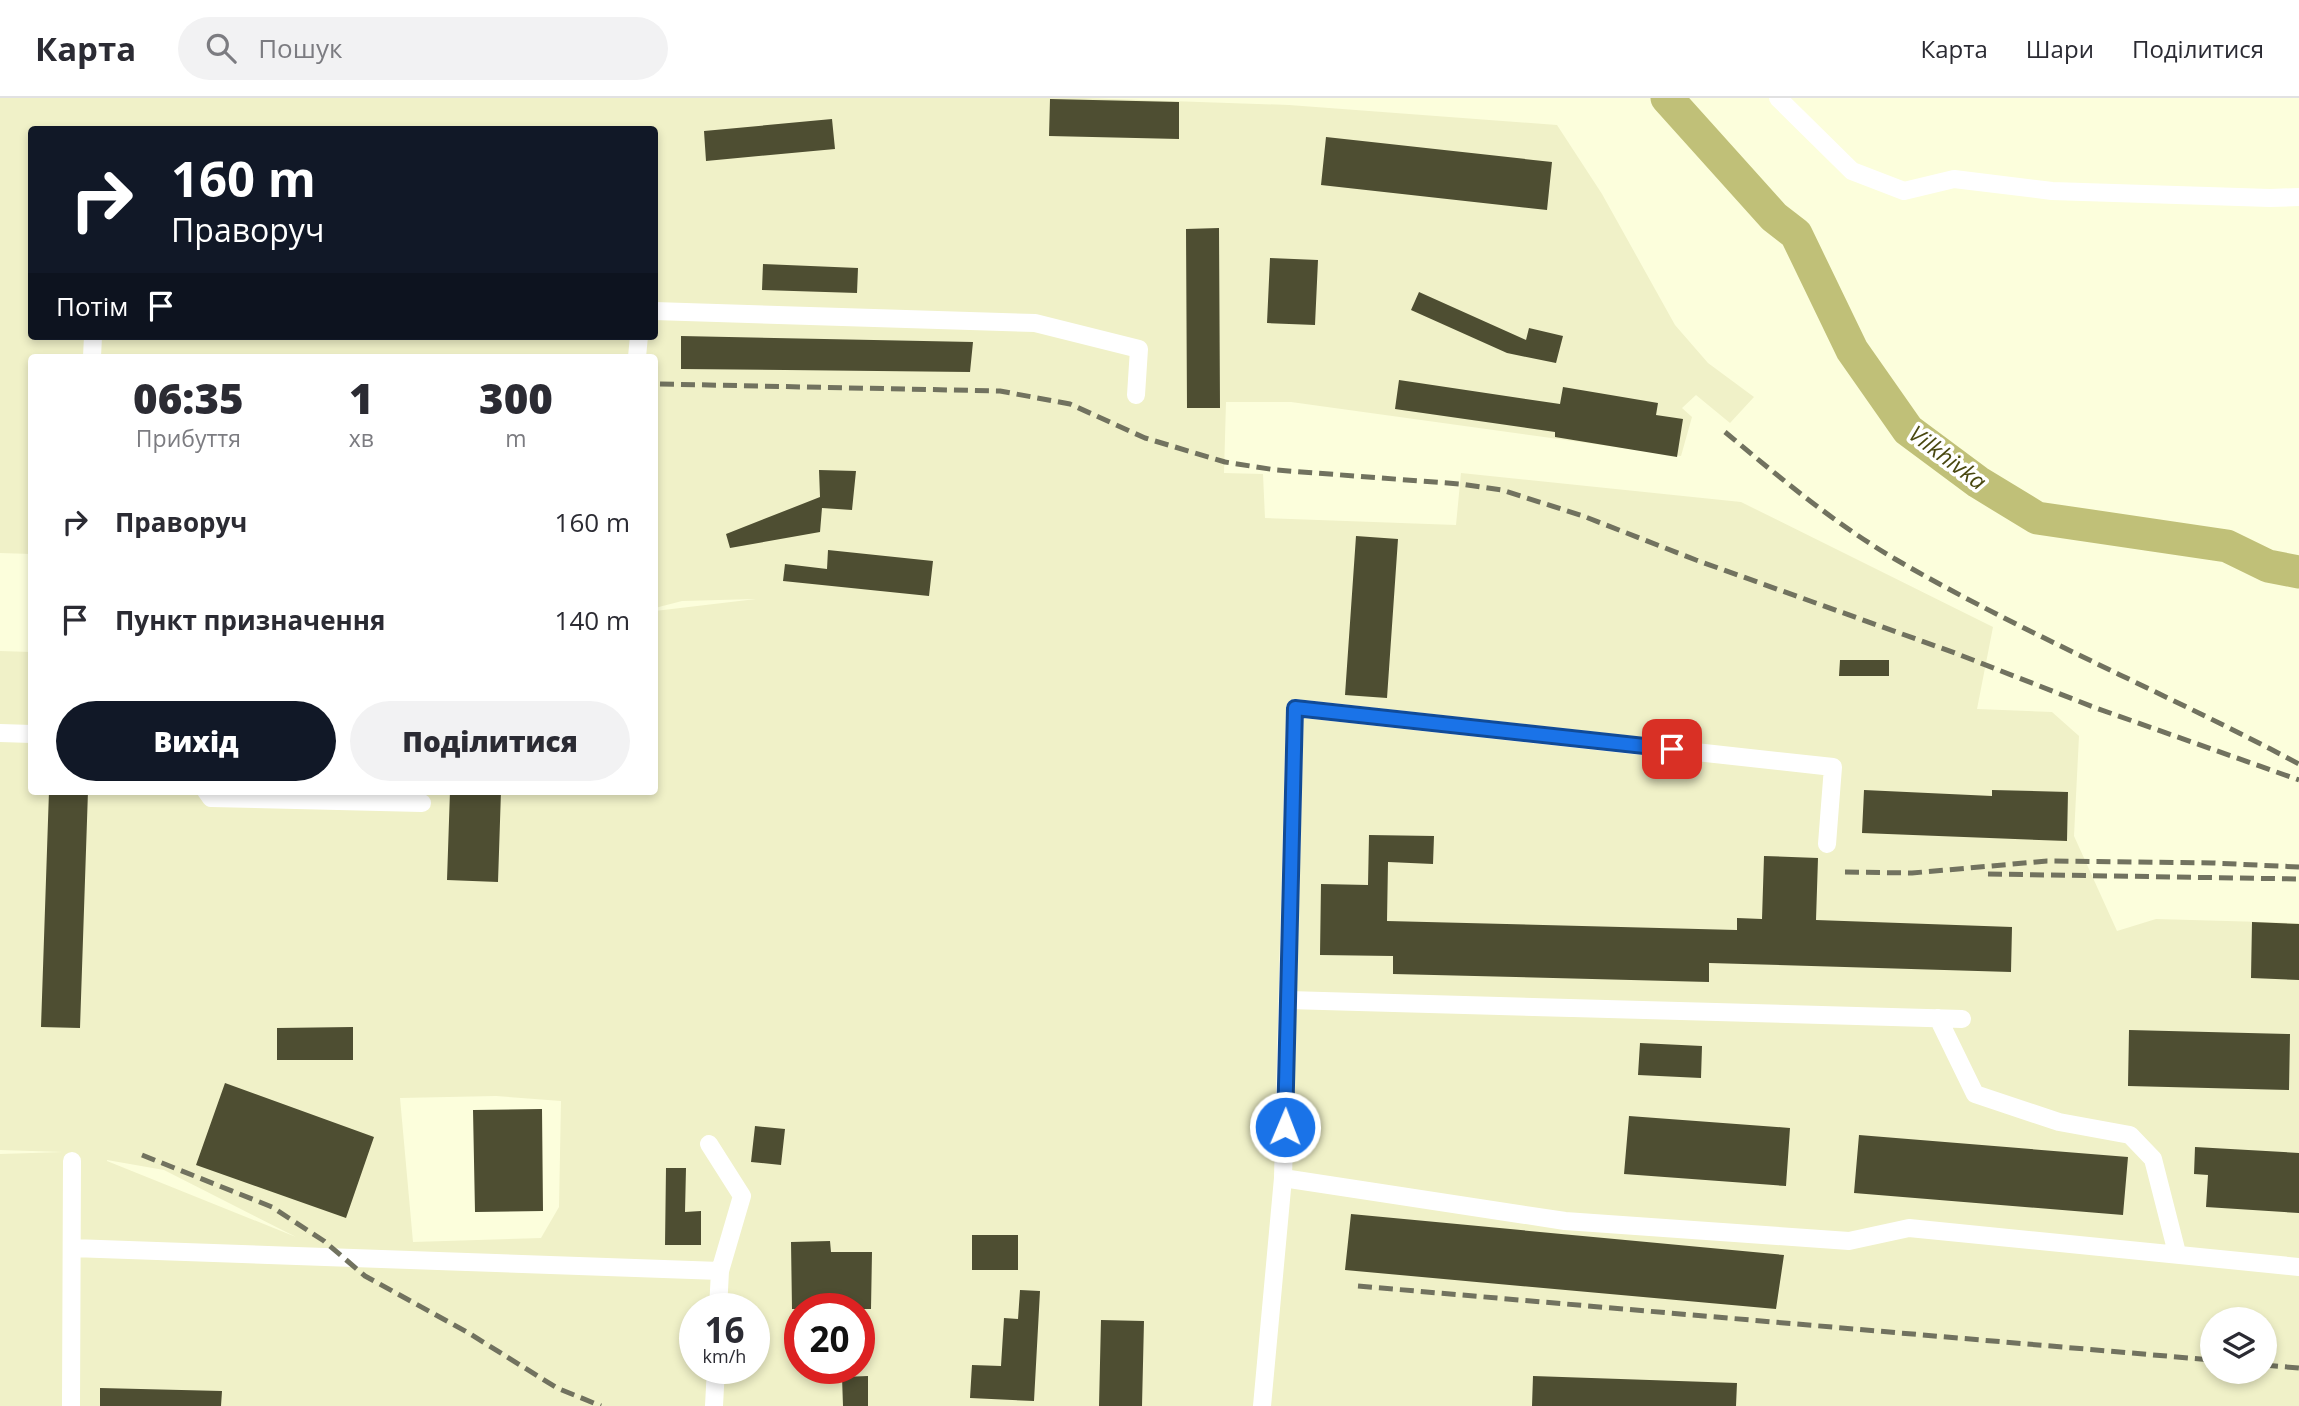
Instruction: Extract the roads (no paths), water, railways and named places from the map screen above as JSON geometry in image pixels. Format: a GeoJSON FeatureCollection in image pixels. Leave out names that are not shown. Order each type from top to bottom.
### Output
{"type":"FeatureCollection","features":[{"type":"Feature","properties":{"kind":"lane"},"geometry":{"type":"LineString","coordinates":[[1778,98],[1852,172],[1904,191],[1954,179],[2052,191],[2299,197]]}},
{"type":"Feature","properties":{"kind":"lane"},"geometry":{"type":"LineString","coordinates":[[658,312],[1035,323],[1139,349],[1136,396]]}},
{"type":"Feature","properties":{"kind":"lane"},"geometry":{"type":"LineString","coordinates":[[1262,1406],[1283,1178],[1295,708],[1833,767],[1827,844]]}},
{"type":"Feature","properties":{"kind":"lane"},"geometry":{"type":"LineString","coordinates":[[0,733],[28,734]]}},
{"type":"Feature","properties":{"kind":"lane"},"geometry":{"type":"LineString","coordinates":[[209,795],[211,798],[316,796],[422,803]]}},
{"type":"Feature","properties":{"kind":"lane"},"geometry":{"type":"LineString","coordinates":[[1288,1000],[1962,1019]]}},
{"type":"Feature","properties":{"kind":"lane"},"geometry":{"type":"LineString","coordinates":[[1938,1018],[1975,1094],[2059,1122],[2130,1135],[2153,1159],[2177,1253]]}},
{"type":"Feature","properties":{"kind":"lane"},"geometry":{"type":"LineString","coordinates":[[709,1144],[742,1196],[720,1271],[719,1293]]}},
{"type":"Feature","properties":{"kind":"lane"},"geometry":{"type":"LineString","coordinates":[[71,1406],[72,1161]]}},
{"type":"Feature","properties":{"kind":"lane"},"geometry":{"type":"LineString","coordinates":[[1283,1178],[1565,1221],[1849,1241],[1909,1228],[2299,1267]]}},
{"type":"Feature","properties":{"kind":"lane"},"geometry":{"type":"LineString","coordinates":[[72,1248],[720,1271]]}},
{"type":"Feature","properties":{"kind":"lane"},"geometry":{"type":"LineString","coordinates":[[714,1406],[715,1384]]}},
{"type":"Feature","properties":{"kind":"waterway","name":"Vilkhivka"},"geometry":{"type":"LineString","coordinates":[[1667,98],[1774,217],[1796,234],[1852,350],[1908,430],[1978,482],[2037,518],[2227,546],[2268,566],[2299,572]]}},
{"type":"Feature","properties":{"kind":"railway"},"geometry":{"type":"LineString","coordinates":[[660,384],[1000,391],[1070,404],[1145,438],[1225,462],[1276,470],[1460,484],[1502,490],[1583,516],[2096,708],[2299,780]]}},
{"type":"Feature","properties":{"kind":"railway"},"geometry":{"type":"LineString","coordinates":[[1725,432],[1829,515],[1895,559],[2045,639],[2299,764]]}},
{"type":"Feature","properties":{"kind":"railway"},"geometry":{"type":"LineString","coordinates":[[1845,872],[1912,873],[2047,861],[2299,867]]}},
{"type":"Feature","properties":{"kind":"railway"},"geometry":{"type":"LineString","coordinates":[[1988,874],[2299,879]]}},
{"type":"Feature","properties":{"kind":"railway"},"geometry":{"type":"LineString","coordinates":[[142,1155],[272,1207],[324,1241],[365,1276],[467,1332],[557,1388],[601,1406]]}},
{"type":"Feature","properties":{"kind":"railway"},"geometry":{"type":"LineString","coordinates":[[1358,1286],[2200,1359]]}},
{"type":"Feature","properties":{"kind":"railway"},"geometry":{"type":"LineString","coordinates":[[2277,1366],[2299,1368]]}}]}
